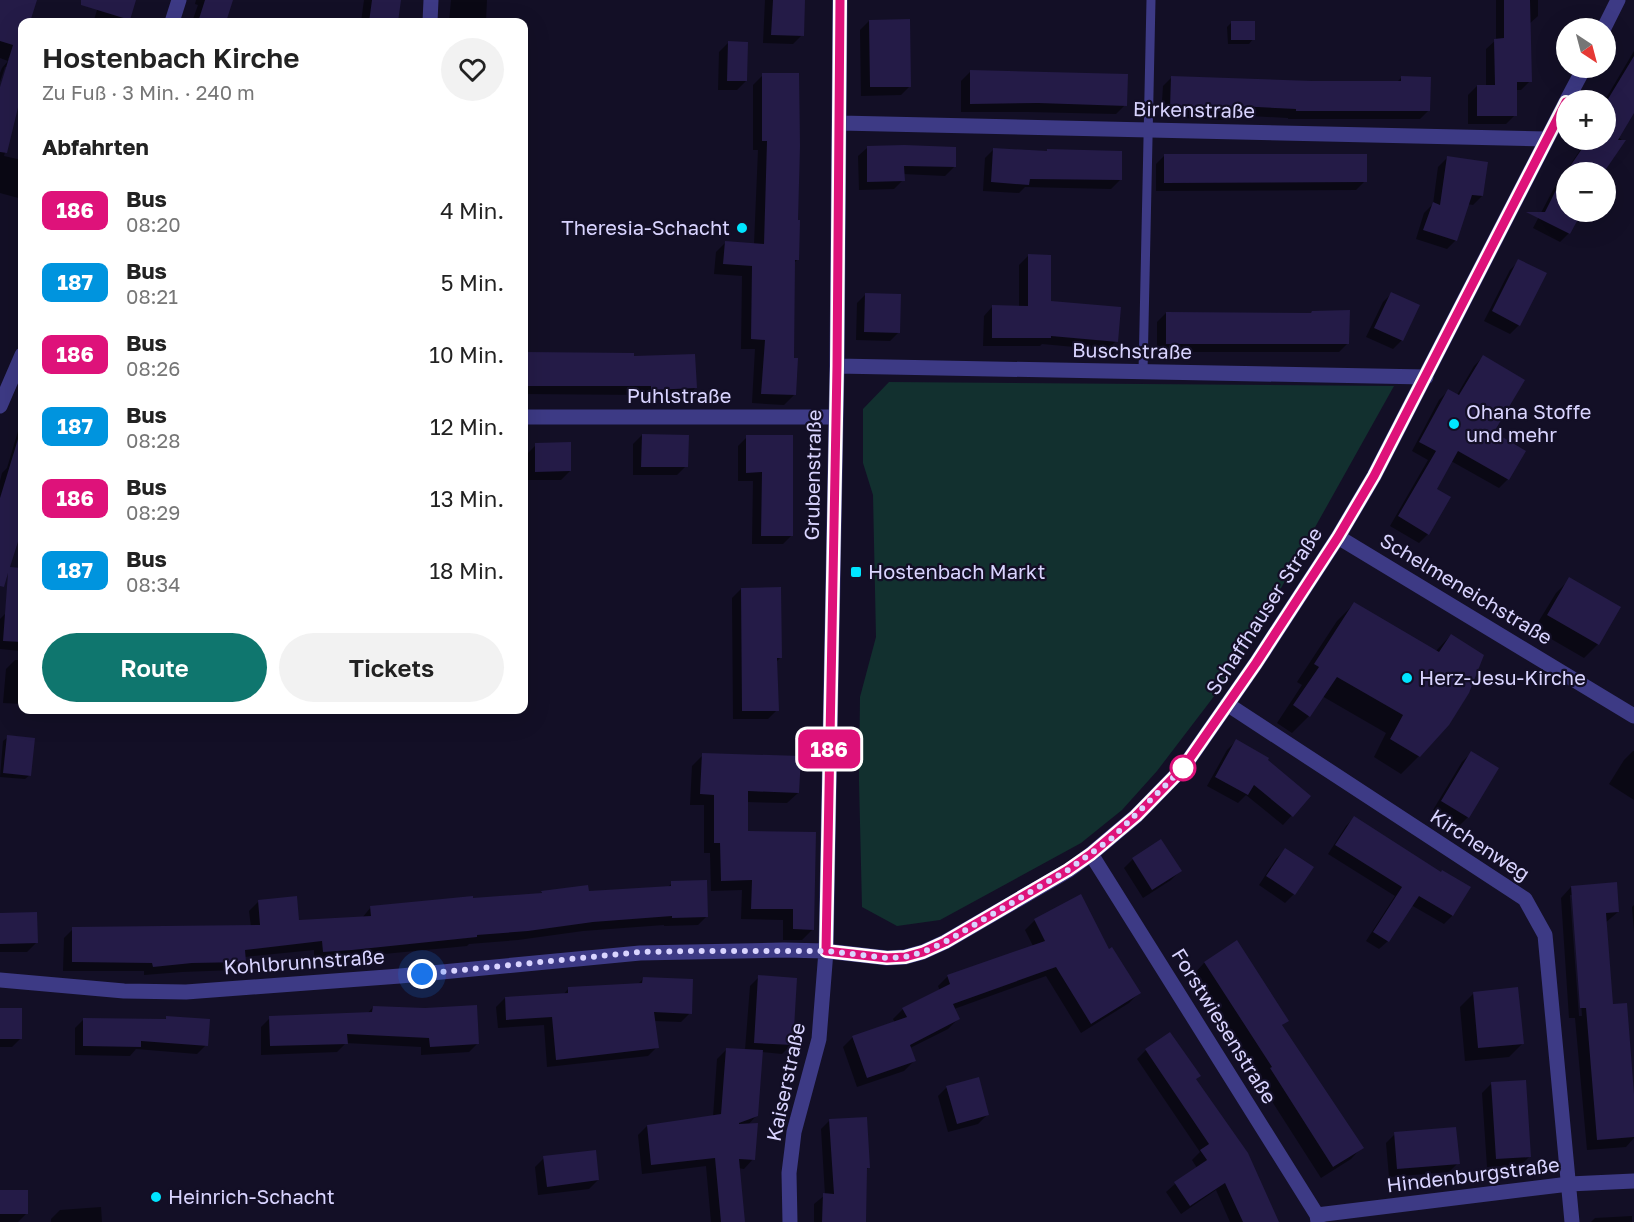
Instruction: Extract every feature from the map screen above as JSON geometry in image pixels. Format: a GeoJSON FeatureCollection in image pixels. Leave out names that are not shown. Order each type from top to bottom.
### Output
{"type":"FeatureCollection","features":[{"type":"Feature","properties":{"kind":"street"},"geometry":{"type":"LineString","coordinates":[[173,18],[179,0]]}},
{"type":"Feature","properties":{"kind":"street"},"geometry":{"type":"LineString","coordinates":[[430,18],[431,0]]}},
{"type":"Feature","properties":{"kind":"street","name":"Grubenstraße"},"geometry":{"type":"LineString","coordinates":[[826,951],[837,366],[840,0]]}},
{"type":"Feature","properties":{"kind":"street"},"geometry":{"type":"LineString","coordinates":[[1609,18],[1618,0]]}},
{"type":"Feature","properties":{"kind":"street","name":"Schaffhauser Straße"},"geometry":{"type":"LineString","coordinates":[[826,951],[887,958],[905,957],[945,942],[1068,870],[1091,854],[1136,816],[1183,768],[1338,537],[1384,457],[1556,121]]}},
{"type":"Feature","properties":{"kind":"street","name":"Birkenstraße"},"geometry":{"type":"LineString","coordinates":[[840,123],[1547,139]]}},
{"type":"Feature","properties":{"kind":"street"},"geometry":{"type":"LineString","coordinates":[[0,406],[18,364]]}},
{"type":"Feature","properties":{"kind":"street","name":"Buschstraße"},"geometry":{"type":"LineString","coordinates":[[837,366],[1426,376]]}},
{"type":"Feature","properties":{"kind":"street","name":"Puhlstraße"},"geometry":{"type":"LineString","coordinates":[[528,417],[835,417]]}},
{"type":"Feature","properties":{"kind":"street","name":"Schelmeneichstraße"},"geometry":{"type":"LineString","coordinates":[[1338,537],[1634,716]]}},
{"type":"Feature","properties":{"kind":"street","name":"Kirchenweg"},"geometry":{"type":"LineString","coordinates":[[1227,705],[1525,899],[1545,936],[1572,1222]]}},
{"type":"Feature","properties":{"kind":"street","name":"Forstwiesenstraße"},"geometry":{"type":"LineString","coordinates":[[1091,854],[1318,1219]]}},
{"type":"Feature","properties":{"kind":"street","name":"Kohlbrunnstraße"},"geometry":{"type":"LineString","coordinates":[[0,980],[124,991],[186,992],[400,976],[640,952],[826,951]]}},
{"type":"Feature","properties":{"kind":"street","name":"Kaiserstraße"},"geometry":{"type":"LineString","coordinates":[[790,1222],[789,1173],[794,1132],[819,1039],[826,951]]}},
{"type":"Feature","properties":{"kind":"street","name":"Hindenburgstraße"},"geometry":{"type":"LineString","coordinates":[[1318,1219],[1569,1184],[1634,1181]]}},
{"type":"Feature","properties":{"kind":"lane"},"geometry":{"type":"LineString","coordinates":[[1143,372],[1151,0]]}},
{"type":"Feature","properties":{"kind":"green space"},"geometry":{"type":"Polygon","coordinates":[[[889,382],[1394,386],[1271,606],[1215,695],[1157,771],[1122,810],[1081,843],[940,920],[897,926],[862,907],[859,781],[860,697],[876,637],[873,495],[863,463],[863,409],[889,382]]]}},
{"type":"Feature","properties":{"kind":"building"},"geometry":{"type":"Polygon","coordinates":[[[0,0],[37,0],[31,18],[18,18],[18,108],[7,153],[0,152],[0,87],[13,45],[0,41],[0,0]]]}},
{"type":"Feature","properties":{"kind":"building"},"geometry":{"type":"Polygon","coordinates":[[[81,0],[136,0],[131,18],[123,18],[81,5],[81,0]]]}},
{"type":"Feature","properties":{"kind":"building"},"geometry":{"type":"Polygon","coordinates":[[[205,0],[233,0],[227,18],[199,18],[205,0]]]}},
{"type":"Feature","properties":{"kind":"building"},"geometry":{"type":"Polygon","coordinates":[[[372,0],[401,0],[399,18],[370,18],[372,0]]]}},
{"type":"Feature","properties":{"kind":"building"},"geometry":{"type":"Polygon","coordinates":[[[773,0],[805,0],[804,36],[771,35],[773,0]]]}},
{"type":"Feature","properties":{"kind":"building"},"geometry":{"type":"Polygon","coordinates":[[[1504,0],[1530,0],[1532,82],[1517,82],[1517,116],[1477,116],[1477,85],[1495,85],[1494,39],[1504,38],[1504,0]]]}},
{"type":"Feature","properties":{"kind":"building"},"geometry":{"type":"Polygon","coordinates":[[[910,19],[911,87],[870,87],[869,20],[910,19]]]}},
{"type":"Feature","properties":{"kind":"building"},"geometry":{"type":"Polygon","coordinates":[[[1231,21],[1255,21],[1255,40],[1231,40],[1231,21]]]}},
{"type":"Feature","properties":{"kind":"building"},"geometry":{"type":"Polygon","coordinates":[[[728,41],[748,42],[747,81],[727,81],[728,41]]]}},
{"type":"Feature","properties":{"kind":"building"},"geometry":{"type":"Polygon","coordinates":[[[1634,56],[1634,113],[1618,140],[1626,140],[1611,162],[1573,162],[1581,150],[1616,150],[1616,90],[1613,90],[1634,56]]]}},
{"type":"Feature","properties":{"kind":"building"},"geometry":{"type":"Polygon","coordinates":[[[970,70],[1128,74],[1127,106],[1038,103],[970,104],[970,70]]]}},
{"type":"Feature","properties":{"kind":"building"},"geometry":{"type":"Polygon","coordinates":[[[762,73],[799,73],[798,220],[800,220],[799,260],[795,260],[794,358],[798,358],[796,395],[761,394],[765,340],[751,339],[752,266],[723,264],[725,241],[764,244],[767,141],[762,141],[762,73]]]}},
{"type":"Feature","properties":{"kind":"building"},"geometry":{"type":"Polygon","coordinates":[[[1171,76],[1312,81],[1401,81],[1401,76],[1431,77],[1430,111],[1296,111],[1296,109],[1237,106],[1236,112],[1170,109],[1171,76]]]}},
{"type":"Feature","properties":{"kind":"building"},"geometry":{"type":"Polygon","coordinates":[[[867,146],[956,147],[956,167],[904,166],[905,181],[867,182],[867,146]]]}},
{"type":"Feature","properties":{"kind":"building"},"geometry":{"type":"Polygon","coordinates":[[[993,148],[1122,151],[1122,180],[1030,179],[1029,185],[991,182],[993,148]]]}},
{"type":"Feature","properties":{"kind":"building"},"geometry":{"type":"Polygon","coordinates":[[[1164,154],[1367,154],[1367,182],[1164,183],[1164,154]]]}},
{"type":"Feature","properties":{"kind":"building"},"geometry":{"type":"Polygon","coordinates":[[[1447,156],[1488,162],[1483,196],[1472,195],[1457,241],[1423,230],[1433,202],[1440,205],[1447,156]]]}},
{"type":"Feature","properties":{"kind":"building"},"geometry":{"type":"Polygon","coordinates":[[[1556,190],[1556,222],[1577,222],[1570,234],[1526,212],[1545,212],[1556,190]]]}},
{"type":"Feature","properties":{"kind":"building"},"geometry":{"type":"Polygon","coordinates":[[[1028,254],[1051,255],[1051,301],[1121,307],[1118,342],[1051,336],[1051,338],[992,338],[992,305],[1028,306],[1028,254]]]}},
{"type":"Feature","properties":{"kind":"building"},"geometry":{"type":"Polygon","coordinates":[[[1518,259],[1547,273],[1520,326],[1492,311],[1518,259]]]}},
{"type":"Feature","properties":{"kind":"building"},"geometry":{"type":"Polygon","coordinates":[[[1391,292],[1420,305],[1403,341],[1374,328],[1391,292]]]}},
{"type":"Feature","properties":{"kind":"building"},"geometry":{"type":"Polygon","coordinates":[[[865,293],[901,294],[900,333],[864,332],[865,293]]]}},
{"type":"Feature","properties":{"kind":"building"},"geometry":{"type":"Polygon","coordinates":[[[1350,310],[1349,344],[1166,344],[1166,312],[1311,313],[1312,311],[1350,310]]]}},
{"type":"Feature","properties":{"kind":"building"},"geometry":{"type":"Polygon","coordinates":[[[528,352],[634,353],[634,356],[695,354],[697,388],[651,390],[651,386],[528,386],[528,352]]]}},
{"type":"Feature","properties":{"kind":"building"},"geometry":{"type":"Polygon","coordinates":[[[1483,355],[1525,380],[1494,432],[1526,451],[1509,480],[1458,451],[1437,489],[1451,497],[1429,535],[1398,516],[1436,451],[1419,442],[1448,389],[1459,395],[1483,355]]]}},
{"type":"Feature","properties":{"kind":"building"},"geometry":{"type":"Polygon","coordinates":[[[642,434],[689,435],[688,467],[641,467],[642,434]]]}},
{"type":"Feature","properties":{"kind":"building"},"geometry":{"type":"Polygon","coordinates":[[[746,435],[793,435],[793,536],[761,536],[762,472],[746,473],[746,435]]]}},
{"type":"Feature","properties":{"kind":"building"},"geometry":{"type":"Polygon","coordinates":[[[18,439],[18,542],[10,567],[18,568],[18,642],[3,641],[8,573],[4,587],[0,586],[0,498],[18,439]]]}},
{"type":"Feature","properties":{"kind":"building"},"geometry":{"type":"Polygon","coordinates":[[[571,442],[571,471],[535,472],[535,443],[571,442]]]}},
{"type":"Feature","properties":{"kind":"building"},"geometry":{"type":"Polygon","coordinates":[[[1569,577],[1621,607],[1599,645],[1547,615],[1569,577]]]}},
{"type":"Feature","properties":{"kind":"building"},"geometry":{"type":"Polygon","coordinates":[[[781,587],[782,658],[777,658],[779,711],[742,711],[741,588],[781,587]]]}},
{"type":"Feature","properties":{"kind":"building","name":"Herz-Jesu-Kirche"},"geometry":{"type":"Polygon","coordinates":[[[1354,602],[1439,652],[1451,634],[1484,655],[1469,693],[1449,725],[1420,757],[1390,739],[1403,715],[1337,677],[1310,717],[1293,705],[1319,667],[1314,664],[1354,602]]]}},
{"type":"Feature","properties":{"kind":"building"},"geometry":{"type":"Polygon","coordinates":[[[7,735],[35,738],[31,776],[3,773],[7,735]]]}},
{"type":"Feature","properties":{"kind":"building"},"geometry":{"type":"Polygon","coordinates":[[[1236,739],[1269,758],[1268,760],[1311,796],[1293,817],[1254,785],[1248,795],[1215,777],[1236,739]]]}},
{"type":"Feature","properties":{"kind":"building"},"geometry":{"type":"Polygon","coordinates":[[[1471,751],[1499,768],[1469,818],[1441,801],[1471,751]]]}},
{"type":"Feature","properties":{"kind":"building"},"geometry":{"type":"Polygon","coordinates":[[[702,753],[801,756],[799,793],[748,791],[748,831],[816,832],[814,930],[793,929],[793,909],[751,909],[752,880],[721,881],[720,843],[714,843],[714,795],[700,794],[702,753]]]}},
{"type":"Feature","properties":{"kind":"building"},"geometry":{"type":"Polygon","coordinates":[[[1354,816],[1441,872],[1442,870],[1471,887],[1453,916],[1419,896],[1389,942],[1373,932],[1402,887],[1335,845],[1354,816]]]}},
{"type":"Feature","properties":{"kind":"building"},"geometry":{"type":"Polygon","coordinates":[[[1161,839],[1182,871],[1152,890],[1132,858],[1161,839]]]}},
{"type":"Feature","properties":{"kind":"building"},"geometry":{"type":"Polygon","coordinates":[[[1285,848],[1314,867],[1295,895],[1266,876],[1285,848]]]}},
{"type":"Feature","properties":{"kind":"building"},"geometry":{"type":"Polygon","coordinates":[[[707,880],[708,917],[672,918],[672,916],[593,922],[477,935],[477,937],[323,952],[322,941],[245,950],[246,962],[192,963],[153,967],[152,963],[72,962],[72,927],[260,925],[258,900],[297,896],[299,920],[371,916],[370,906],[473,896],[473,898],[542,893],[541,891],[588,885],[589,891],[671,886],[671,881],[707,880]]]}},
{"type":"Feature","properties":{"kind":"building"},"geometry":{"type":"Polygon","coordinates":[[[1617,882],[1619,912],[1606,913],[1613,1004],[1627,1003],[1634,1094],[1634,1137],[1597,1140],[1586,1008],[1580,1008],[1571,886],[1617,882]]]}},
{"type":"Feature","properties":{"kind":"building"},"geometry":{"type":"Polygon","coordinates":[[[1081,894],[1109,949],[1112,947],[1141,993],[1091,1024],[1056,967],[953,1004],[960,1019],[910,1045],[916,1061],[867,1078],[852,1036],[907,1017],[902,1008],[950,984],[947,975],[1045,941],[1034,919],[1081,894]]]}},
{"type":"Feature","properties":{"kind":"building"},"geometry":{"type":"Polygon","coordinates":[[[37,912],[38,943],[0,944],[0,913],[37,912]]]}},
{"type":"Feature","properties":{"kind":"building"},"geometry":{"type":"Polygon","coordinates":[[[1237,940],[1289,1021],[1282,1025],[1364,1148],[1333,1167],[1204,962],[1237,940]]]}},
{"type":"Feature","properties":{"kind":"building"},"geometry":{"type":"Polygon","coordinates":[[[758,975],[797,978],[793,1045],[754,1043],[758,975]]]}},
{"type":"Feature","properties":{"kind":"building"},"geometry":{"type":"Polygon","coordinates":[[[643,977],[693,979],[692,1014],[654,1012],[659,1048],[556,1060],[552,1017],[506,1020],[505,997],[568,993],[568,987],[642,983],[643,977]]]}},
{"type":"Feature","properties":{"kind":"building"},"geometry":{"type":"Polygon","coordinates":[[[1518,987],[1524,1044],[1478,1048],[1473,992],[1518,987]]]}},
{"type":"Feature","properties":{"kind":"building"},"geometry":{"type":"Polygon","coordinates":[[[477,1005],[479,1044],[430,1047],[429,1038],[347,1034],[348,1044],[270,1046],[269,1016],[372,1012],[373,1006],[425,1008],[477,1005]]]}},
{"type":"Feature","properties":{"kind":"building"},"geometry":{"type":"Polygon","coordinates":[[[0,1008],[22,1008],[22,1039],[0,1039],[0,1008]]]}},
{"type":"Feature","properties":{"kind":"building"},"geometry":{"type":"Polygon","coordinates":[[[166,1016],[210,1019],[208,1046],[141,1041],[141,1047],[83,1046],[83,1018],[166,1019],[166,1016]]]}},
{"type":"Feature","properties":{"kind":"building"},"geometry":{"type":"Polygon","coordinates":[[[1170,1032],[1201,1076],[1196,1079],[1248,1153],[1279,1222],[1243,1222],[1225,1183],[1190,1206],[1174,1182],[1207,1160],[1200,1150],[1209,1144],[1145,1049],[1170,1032]]]}},
{"type":"Feature","properties":{"kind":"building"},"geometry":{"type":"Polygon","coordinates":[[[726,1048],[763,1050],[758,1116],[739,1123],[758,1123],[755,1160],[739,1159],[745,1222],[721,1222],[715,1158],[651,1165],[647,1125],[721,1114],[726,1048]]]}},
{"type":"Feature","properties":{"kind":"building"},"geometry":{"type":"Polygon","coordinates":[[[979,1077],[989,1115],[957,1124],[946,1086],[979,1077]]]}},
{"type":"Feature","properties":{"kind":"building"},"geometry":{"type":"Polygon","coordinates":[[[1526,1080],[1531,1157],[1496,1159],[1491,1082],[1526,1080]]]}},
{"type":"Feature","properties":{"kind":"building"},"geometry":{"type":"Polygon","coordinates":[[[867,1117],[870,1168],[867,1168],[866,1222],[822,1222],[823,1193],[834,1194],[829,1119],[867,1117]]]}},
{"type":"Feature","properties":{"kind":"building"},"geometry":{"type":"Polygon","coordinates":[[[1456,1127],[1460,1164],[1397,1169],[1394,1132],[1456,1127]]]}},
{"type":"Feature","properties":{"kind":"building"},"geometry":{"type":"Polygon","coordinates":[[[596,1150],[599,1180],[547,1187],[543,1156],[596,1150]]]}},
{"type":"Feature","properties":{"kind":"building"},"geometry":{"type":"Polygon","coordinates":[[[0,1190],[28,1190],[28,1214],[0,1214],[0,1190]]]}},
{"type":"Feature","properties":{"kind":"bus line","name":"186"},"geometry":{"type":"LineString","coordinates":[[840,0],[837,366],[826,951],[887,958],[905,957],[945,942],[1068,870],[1091,854],[1136,816],[1183,768],[1256,663],[1338,537],[1374,476],[1405,420],[1556,122]]}},
{"type":"Feature","properties":{"kind":"place","name":"Theresia-Schacht"},"geometry":{"type":"Point","coordinates":[742,228]}},
{"type":"Feature","properties":{"kind":"place","name":"Ohana Stoffe und mehr"},"geometry":{"type":"Point","coordinates":[1454,424]}},
{"type":"Feature","properties":{"kind":"place","name":"Hostenbach Markt"},"geometry":{"type":"Point","coordinates":[856,572]}},
{"type":"Feature","properties":{"kind":"place","name":"Herz-Jesu-Kirche"},"geometry":{"type":"Point","coordinates":[1407,678]}},
{"type":"Feature","properties":{"kind":"place","name":"Heinrich-Schacht"},"geometry":{"type":"Point","coordinates":[156,1197]}},
{"type":"Feature","properties":{"kind":"route"},"geometry":{"type":"LineString","coordinates":[[422,974],[640,952],[784,950],[826,951],[887,958],[905,957],[945,942],[1068,870],[1112,838],[1183,768]]}}]}
